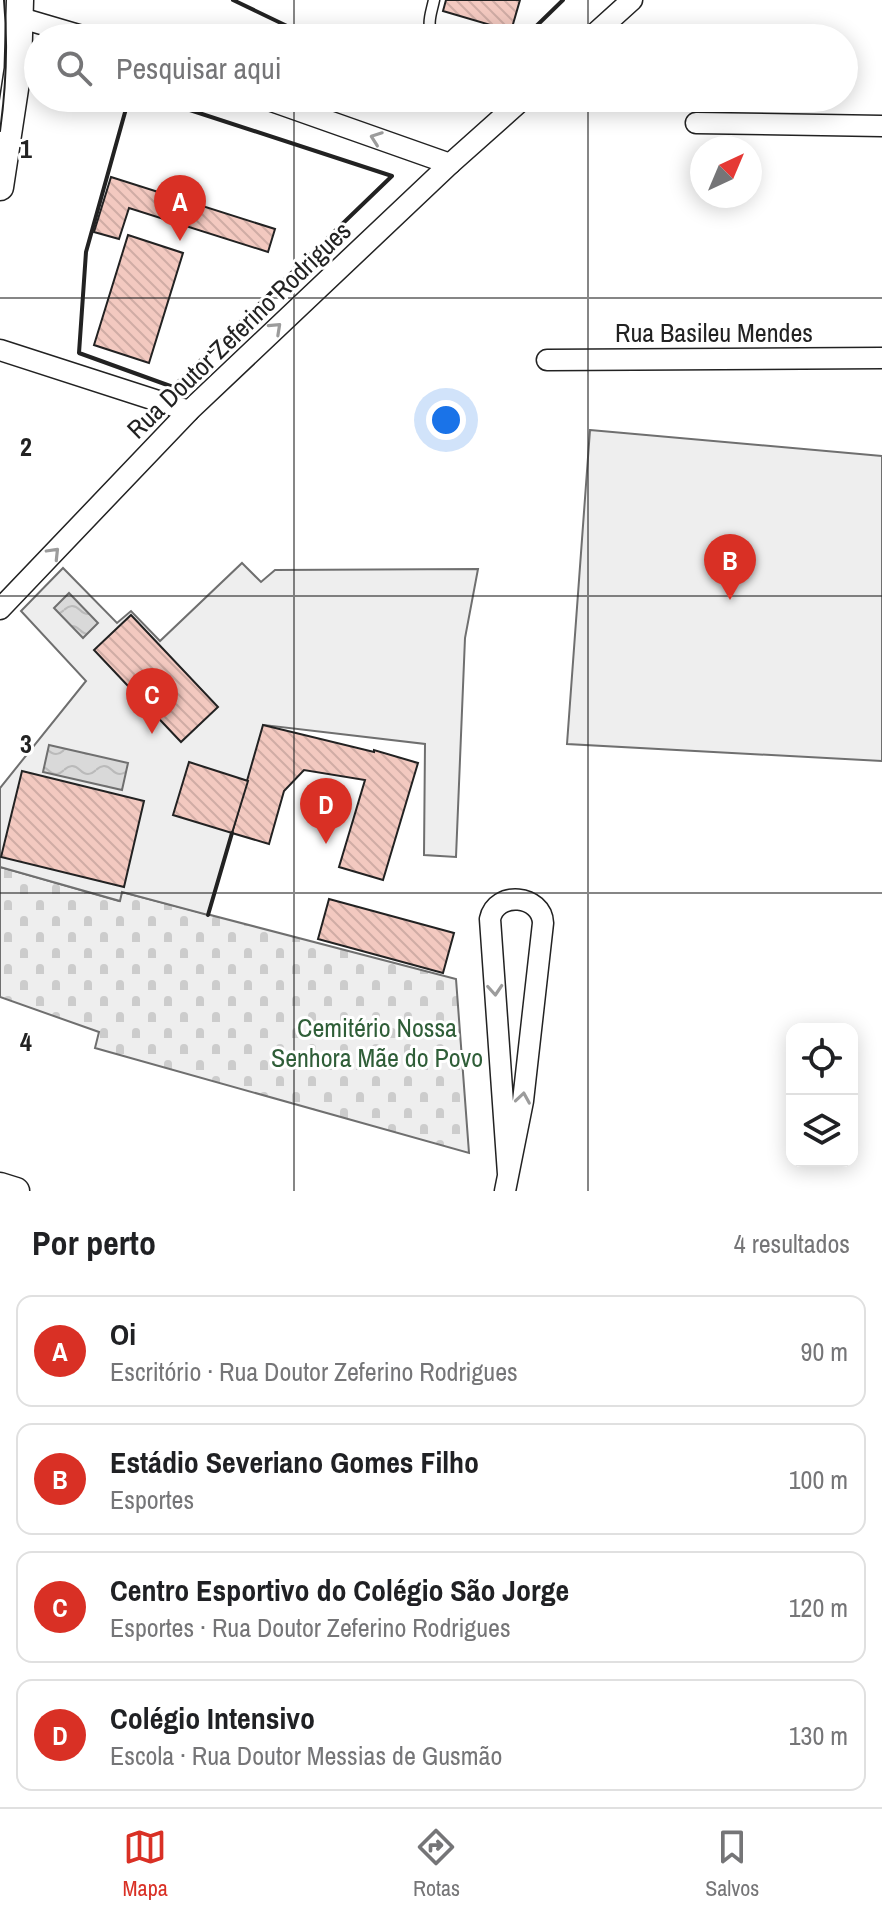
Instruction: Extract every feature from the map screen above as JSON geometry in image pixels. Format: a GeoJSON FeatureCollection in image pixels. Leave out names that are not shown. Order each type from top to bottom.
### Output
{"type":"FeatureCollection","features":[{"type":"Feature","properties":{"kind":"street"},"geometry":{"type":"LineString","coordinates":[[605,24],[632,0]]}},
{"type":"Feature","properties":{"kind":"street"},"geometry":{"type":"LineString","coordinates":[[0,187],[18,69],[20,9],[56,24]]}},
{"type":"Feature","properties":{"kind":"street"},"geometry":{"type":"LineString","coordinates":[[303,112],[450,164]]}},
{"type":"Feature","properties":{"kind":"street","name":"Rua Doutor Zeferino Rodrigues"},"geometry":{"type":"LineString","coordinates":[[0,609],[189,411],[508,112]]}},
{"type":"Feature","properties":{"kind":"street"},"geometry":{"type":"LineString","coordinates":[[696,123],[882,126]]}},
{"type":"Feature","properties":{"kind":"street"},"geometry":{"type":"LineString","coordinates":[[0,350],[189,411]]}},
{"type":"Feature","properties":{"kind":"street","name":"Rua Basileu Mendes"},"geometry":{"type":"LineString","coordinates":[[547,360],[882,358]]}},
{"type":"Feature","properties":{"kind":"street"},"geometry":{"type":"LineString","coordinates":[[508,900],[523,900],[535,905],[543,914],[523,1101],[507,1182],[490,919],[491,912],[499,904],[508,900]]}},
{"type":"Feature","properties":{"kind":"street"},"geometry":{"type":"LineString","coordinates":[[499,1041],[530,1046]]}},
{"type":"Feature","properties":{"kind":"street"},"geometry":{"type":"LineString","coordinates":[[0,1186],[16,1191]]}},
{"type":"Feature","properties":{"kind":"lane"},"geometry":{"type":"LineString","coordinates":[[428,24],[434,0]]}},
{"type":"Feature","properties":{"kind":"green space"},"geometry":{"type":"Polygon","coordinates":[[[590,430],[882,456],[882,761],[567,744],[590,430]]]}},
{"type":"Feature","properties":{"kind":"green space"},"geometry":{"type":"Polygon","coordinates":[[[242,563],[261,582],[275,570],[478,569],[465,638],[456,857],[424,855],[425,744],[264,725],[208,915],[122,892],[120,901],[0,867],[0,788],[86,681],[21,611],[63,568],[117,623],[131,611],[160,641],[242,563]]]}},
{"type":"Feature","properties":{"kind":"green space","name":"Cemitério Nossa Senhora Mãe do Povo"},"geometry":{"type":"Polygon","coordinates":[[[0,867],[119,901],[122,892],[456,979],[469,1153],[95,1048],[99,1032],[0,997],[0,867]]]}},
{"type":"Feature","properties":{"kind":"water"},"geometry":{"type":"Polygon","coordinates":[[[69,593],[98,623],[83,638],[54,608],[69,593]]]}},
{"type":"Feature","properties":{"kind":"water"},"geometry":{"type":"Polygon","coordinates":[[[49,745],[128,763],[122,790],[43,772],[49,745]]]}},
{"type":"Feature","properties":{"kind":"building"},"geometry":{"type":"Polygon","coordinates":[[[446,0],[520,0],[513,24],[487,24],[443,11],[446,0]]]}},
{"type":"Feature","properties":{"kind":"building"},"geometry":{"type":"Polygon","coordinates":[[[111,177],[275,229],[268,252],[129,208],[119,239],[94,232],[111,177]]]}},
{"type":"Feature","properties":{"kind":"building"},"geometry":{"type":"Polygon","coordinates":[[[128,235],[183,253],[149,363],[94,345],[128,235]]]}},
{"type":"Feature","properties":{"kind":"building"},"geometry":{"type":"Polygon","coordinates":[[[131,615],[218,707],[181,742],[94,650],[131,615]]]}},
{"type":"Feature","properties":{"kind":"building"},"geometry":{"type":"Polygon","coordinates":[[[263,725],[418,763],[383,880],[339,867],[365,780],[304,770],[284,791],[269,844],[232,833],[263,725]]]}},
{"type":"Feature","properties":{"kind":"building"},"geometry":{"type":"Polygon","coordinates":[[[189,762],[248,781],[232,833],[173,815],[189,762]]]}},
{"type":"Feature","properties":{"kind":"building"},"geometry":{"type":"Polygon","coordinates":[[[22,771],[144,801],[124,887],[1,857],[22,771]]]}},
{"type":"Feature","properties":{"kind":"building"},"geometry":{"type":"Polygon","coordinates":[[[329,899],[454,933],[443,973],[318,939],[329,899]]]}},
{"type":"Feature","properties":{"kind":"tram line"},"geometry":{"type":"LineString","coordinates":[[0,131],[6,66],[4,0]]}},
{"type":"Feature","properties":{"kind":"wall"},"geometry":{"type":"LineString","coordinates":[[233,0],[283,24]]}},
{"type":"Feature","properties":{"kind":"wall"},"geometry":{"type":"LineString","coordinates":[[538,24],[563,0]]}},
{"type":"Feature","properties":{"kind":"wall"},"geometry":{"type":"LineString","coordinates":[[125,112],[86,252],[79,353],[173,387],[392,176],[196,112]]}},
{"type":"Feature","properties":{"kind":"wall"},"geometry":{"type":"LineString","coordinates":[[208,915],[232,833]]}},
{"type":"Feature","properties":{"kind":"place","name":"Oi"},"geometry":{"type":"Point","coordinates":[180,241]}},
{"type":"Feature","properties":{"kind":"place","name":"Estádio Severiano Gomes Filho"},"geometry":{"type":"Point","coordinates":[730,600]}},
{"type":"Feature","properties":{"kind":"place","name":"Centro Esportivo do Colégio São Jorge"},"geometry":{"type":"Point","coordinates":[152,734]}},
{"type":"Feature","properties":{"kind":"place","name":"Colégio Intensivo"},"geometry":{"type":"Point","coordinates":[326,844]}}]}
